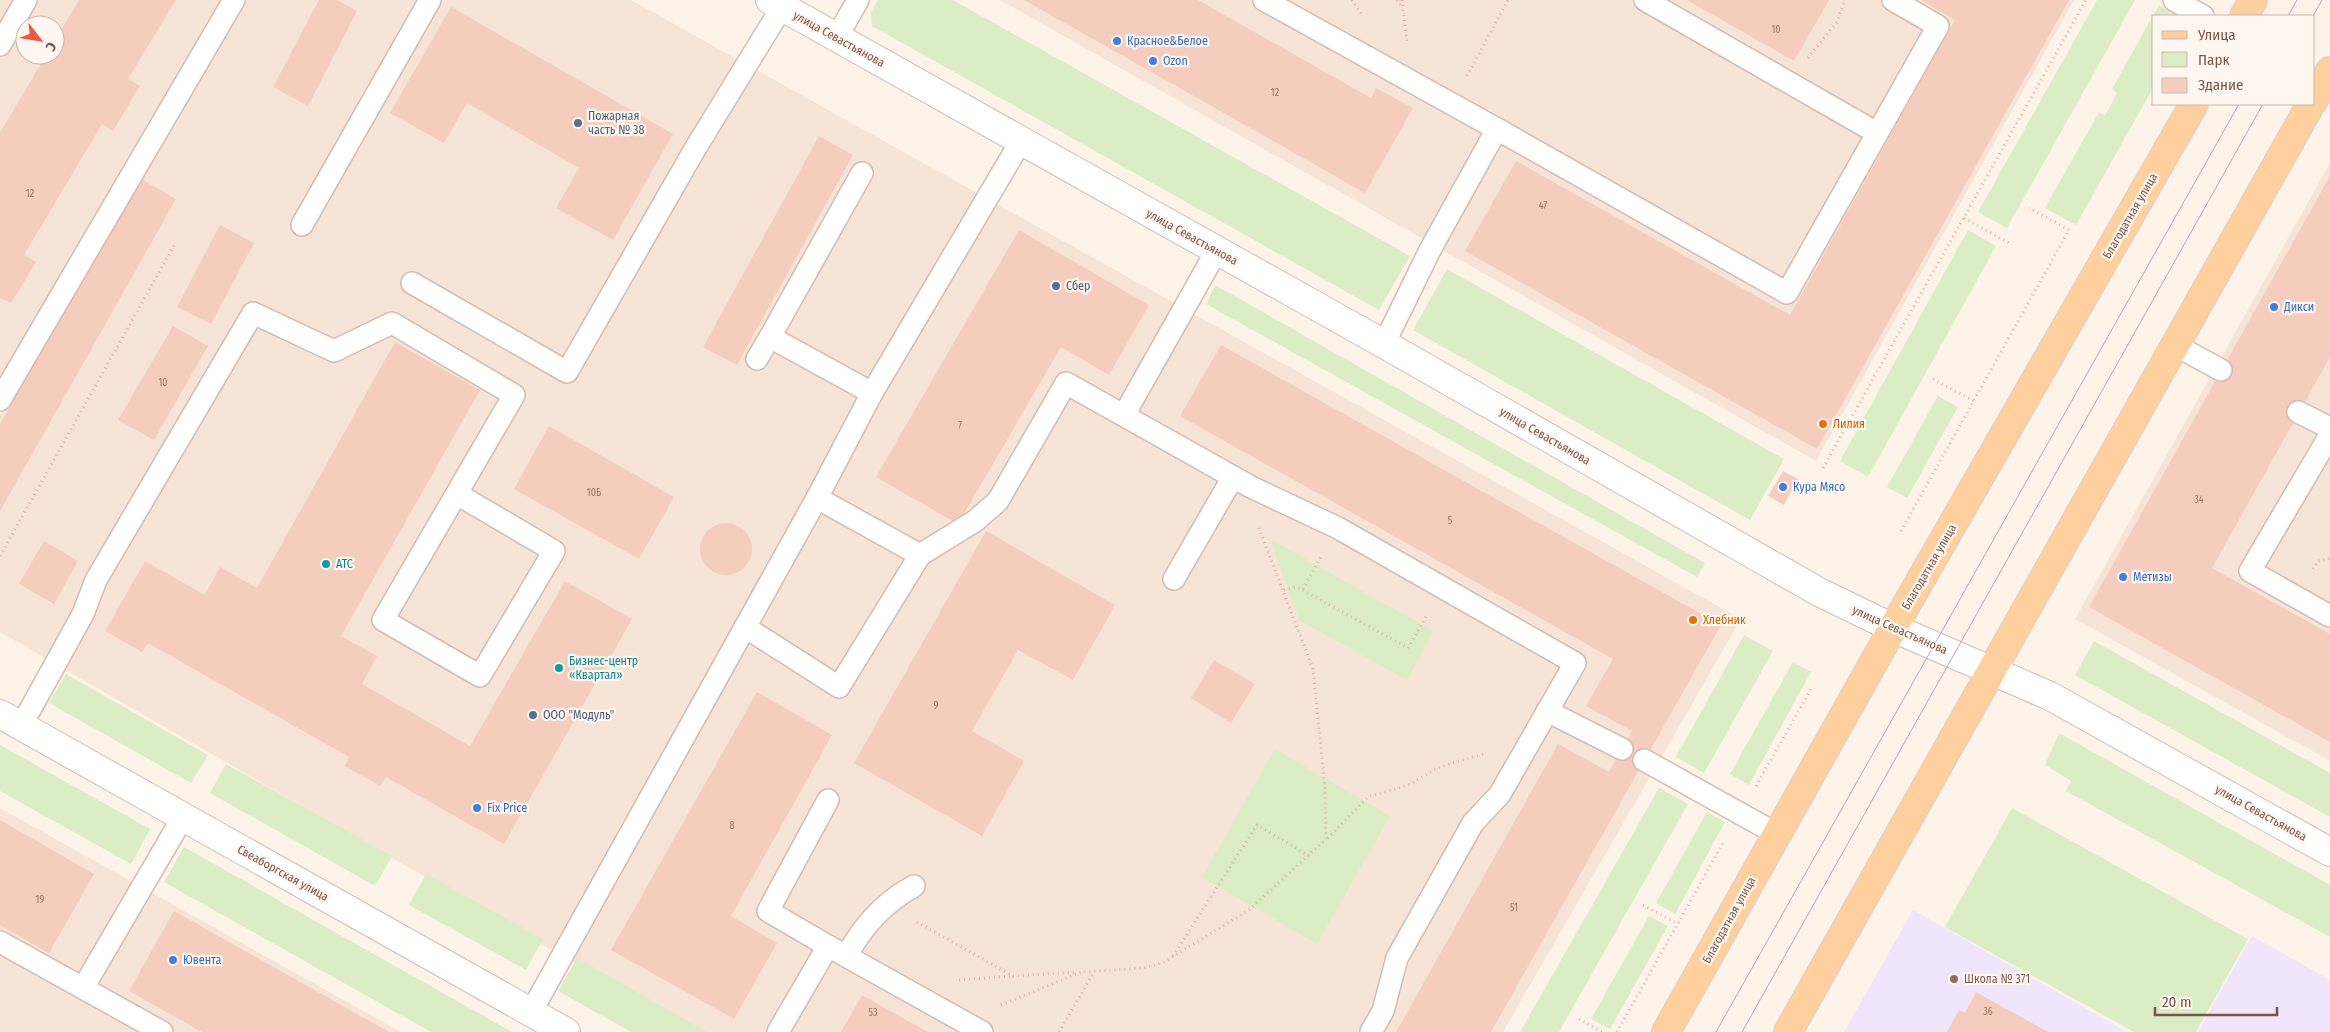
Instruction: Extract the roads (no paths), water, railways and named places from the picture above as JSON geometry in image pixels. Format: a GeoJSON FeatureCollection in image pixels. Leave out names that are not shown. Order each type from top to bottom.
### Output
{"type":"FeatureCollection","features":[{"type":"Feature","properties":{"kind":"main road"},"geometry":{"type":"LineString","coordinates":[[2245,15],[2254,0]]}},
{"type":"Feature","properties":{"kind":"main road"},"geometry":{"type":"LineString","coordinates":[[2315,98],[2329,75]]}},
{"type":"Feature","properties":{"kind":"main road","name":"Благодатная улица"},"geometry":{"type":"LineString","coordinates":[[1666,1032],[1893,628],[2193,105]]}},
{"type":"Feature","properties":{"kind":"main road"},"geometry":{"type":"LineString","coordinates":[[1788,1032],[2311,105]]}},
{"type":"Feature","properties":{"kind":"street","name":"улица Севастьянова"},"geometry":{"type":"LineString","coordinates":[[776,4],[1384,344],[1819,592],[1893,628],[2050,696],[2330,852]]}},
{"type":"Feature","properties":{"kind":"street","name":"Свеаборгская улица"},"geometry":{"type":"LineString","coordinates":[[11,720],[566,1032]]}},
{"type":"Feature","properties":{"kind":"lane"},"geometry":{"type":"LineString","coordinates":[[0,45],[26,0]]}},
{"type":"Feature","properties":{"kind":"lane"},"geometry":{"type":"LineString","coordinates":[[0,400],[234,0]]}},
{"type":"Feature","properties":{"kind":"lane"},"geometry":{"type":"LineString","coordinates":[[302,225],[430,0]]}},
{"type":"Feature","properties":{"kind":"lane"},"geometry":{"type":"LineString","coordinates":[[836,37],[858,0]]}},
{"type":"Feature","properties":{"kind":"lane"},"geometry":{"type":"LineString","coordinates":[[1264,0],[1787,293],[1938,26],[1893,0]]}},
{"type":"Feature","properties":{"kind":"lane"},"geometry":{"type":"LineString","coordinates":[[1645,0],[1877,133]]}},
{"type":"Feature","properties":{"kind":"lane"},"geometry":{"type":"LineString","coordinates":[[2174,0],[2201,15]]}},
{"type":"Feature","properties":{"kind":"lane"},"geometry":{"type":"LineString","coordinates":[[412,282],[567,372],[776,4]]}},
{"type":"Feature","properties":{"kind":"lane"},"geometry":{"type":"LineString","coordinates":[[1384,344],[1432,248],[1497,129]]}},
{"type":"Feature","properties":{"kind":"lane"},"geometry":{"type":"LineString","coordinates":[[531,1012],[817,498],[872,393],[1021,141]]}},
{"type":"Feature","properties":{"kind":"lane"},"geometry":{"type":"LineString","coordinates":[[757,359],[862,173]]}},
{"type":"Feature","properties":{"kind":"lane"},"geometry":{"type":"LineString","coordinates":[[1124,415],[1217,250]]}},
{"type":"Feature","properties":{"kind":"lane"},"geometry":{"type":"LineString","coordinates":[[11,720],[83,614],[96,580],[253,313],[334,351],[392,323],[514,396],[383,620],[480,676],[554,551],[457,494]]}},
{"type":"Feature","properties":{"kind":"lane"},"geometry":{"type":"LineString","coordinates":[[770,337],[872,393]]}},
{"type":"Feature","properties":{"kind":"lane"},"geometry":{"type":"LineString","coordinates":[[2175,345],[2221,370]]}},
{"type":"Feature","properties":{"kind":"lane"},"geometry":{"type":"LineString","coordinates":[[745,627],[839,687],[920,555],[975,521],[998,501],[1066,383],[1242,482],[1338,528],[1444,586],[1575,662],[1500,794],[1474,823],[1396,958],[1382,1011],[1371,1032]]}},
{"type":"Feature","properties":{"kind":"lane"},"geometry":{"type":"LineString","coordinates":[[2298,412],[2330,428]]}},
{"type":"Feature","properties":{"kind":"lane"},"geometry":{"type":"LineString","coordinates":[[2330,435],[2250,572],[2330,616]]}},
{"type":"Feature","properties":{"kind":"lane"},"geometry":{"type":"LineString","coordinates":[[1174,579],[1242,482]]}},
{"type":"Feature","properties":{"kind":"lane"},"geometry":{"type":"LineString","coordinates":[[817,498],[920,555]]}},
{"type":"Feature","properties":{"kind":"lane"},"geometry":{"type":"LineString","coordinates":[[1547,711],[1622,749]]}},
{"type":"Feature","properties":{"kind":"lane"},"geometry":{"type":"LineString","coordinates":[[1644,760],[1777,834]]}},
{"type":"Feature","properties":{"kind":"lane"},"geometry":{"type":"LineString","coordinates":[[828,800],[768,911],[980,1031]]}},
{"type":"Feature","properties":{"kind":"lane"},"geometry":{"type":"LineString","coordinates":[[83,988],[183,817]]}},
{"type":"Feature","properties":{"kind":"lane"},"geometry":{"type":"LineString","coordinates":[[778,1032],[837,951],[895,897],[914,886]]}},
{"type":"Feature","properties":{"kind":"lane"},"geometry":{"type":"LineString","coordinates":[[0,942],[162,1032]]}},
{"type":"Feature","properties":{"kind":"tram line"},"geometry":{"type":"LineString","coordinates":[[2289,15],[2297,0]]}},
{"type":"Feature","properties":{"kind":"tram line"},"geometry":{"type":"LineString","coordinates":[[2314,15],[2322,0]]}},
{"type":"Feature","properties":{"kind":"tram line"},"geometry":{"type":"LineString","coordinates":[[1716,1032],[2238,105]]}},
{"type":"Feature","properties":{"kind":"tram line"},"geometry":{"type":"LineString","coordinates":[[1742,1032],[2262,105]]}},
{"type":"Feature","properties":{"kind":"place","name":"Красное&Белое"},"geometry":{"type":"Point","coordinates":[1117,41]}},
{"type":"Feature","properties":{"kind":"place","name":"Ozon"},"geometry":{"type":"Point","coordinates":[1153,61]}},
{"type":"Feature","properties":{"kind":"place","name":"Пожарная часть № 38"},"geometry":{"type":"Point","coordinates":[578,123]}},
{"type":"Feature","properties":{"kind":"place","name":"Сбер"},"geometry":{"type":"Point","coordinates":[1056,286]}},
{"type":"Feature","properties":{"kind":"place","name":"Дикси"},"geometry":{"type":"Point","coordinates":[2274,307]}},
{"type":"Feature","properties":{"kind":"place","name":"Лилия"},"geometry":{"type":"Point","coordinates":[1823,424]}},
{"type":"Feature","properties":{"kind":"place","name":"Кура Мясо"},"geometry":{"type":"Point","coordinates":[1783,487]}},
{"type":"Feature","properties":{"kind":"place","name":"АТС"},"geometry":{"type":"Point","coordinates":[326,564]}},
{"type":"Feature","properties":{"kind":"place","name":"Метизы"},"geometry":{"type":"Point","coordinates":[2123,577]}},
{"type":"Feature","properties":{"kind":"place","name":"Хлебник"},"geometry":{"type":"Point","coordinates":[1693,620]}},
{"type":"Feature","properties":{"kind":"place","name":"Бизнес-центр «Квартал»"},"geometry":{"type":"Point","coordinates":[559,668]}},
{"type":"Feature","properties":{"kind":"place","name":"ООО \"Модуль\""},"geometry":{"type":"Point","coordinates":[533,715]}},
{"type":"Feature","properties":{"kind":"place","name":"Fix Price"},"geometry":{"type":"Point","coordinates":[477,808]}},
{"type":"Feature","properties":{"kind":"place","name":"Ювента"},"geometry":{"type":"Point","coordinates":[173,960]}},
{"type":"Feature","properties":{"kind":"place","name":"Школа № 371"},"geometry":{"type":"Point","coordinates":[1954,979]}}]}
